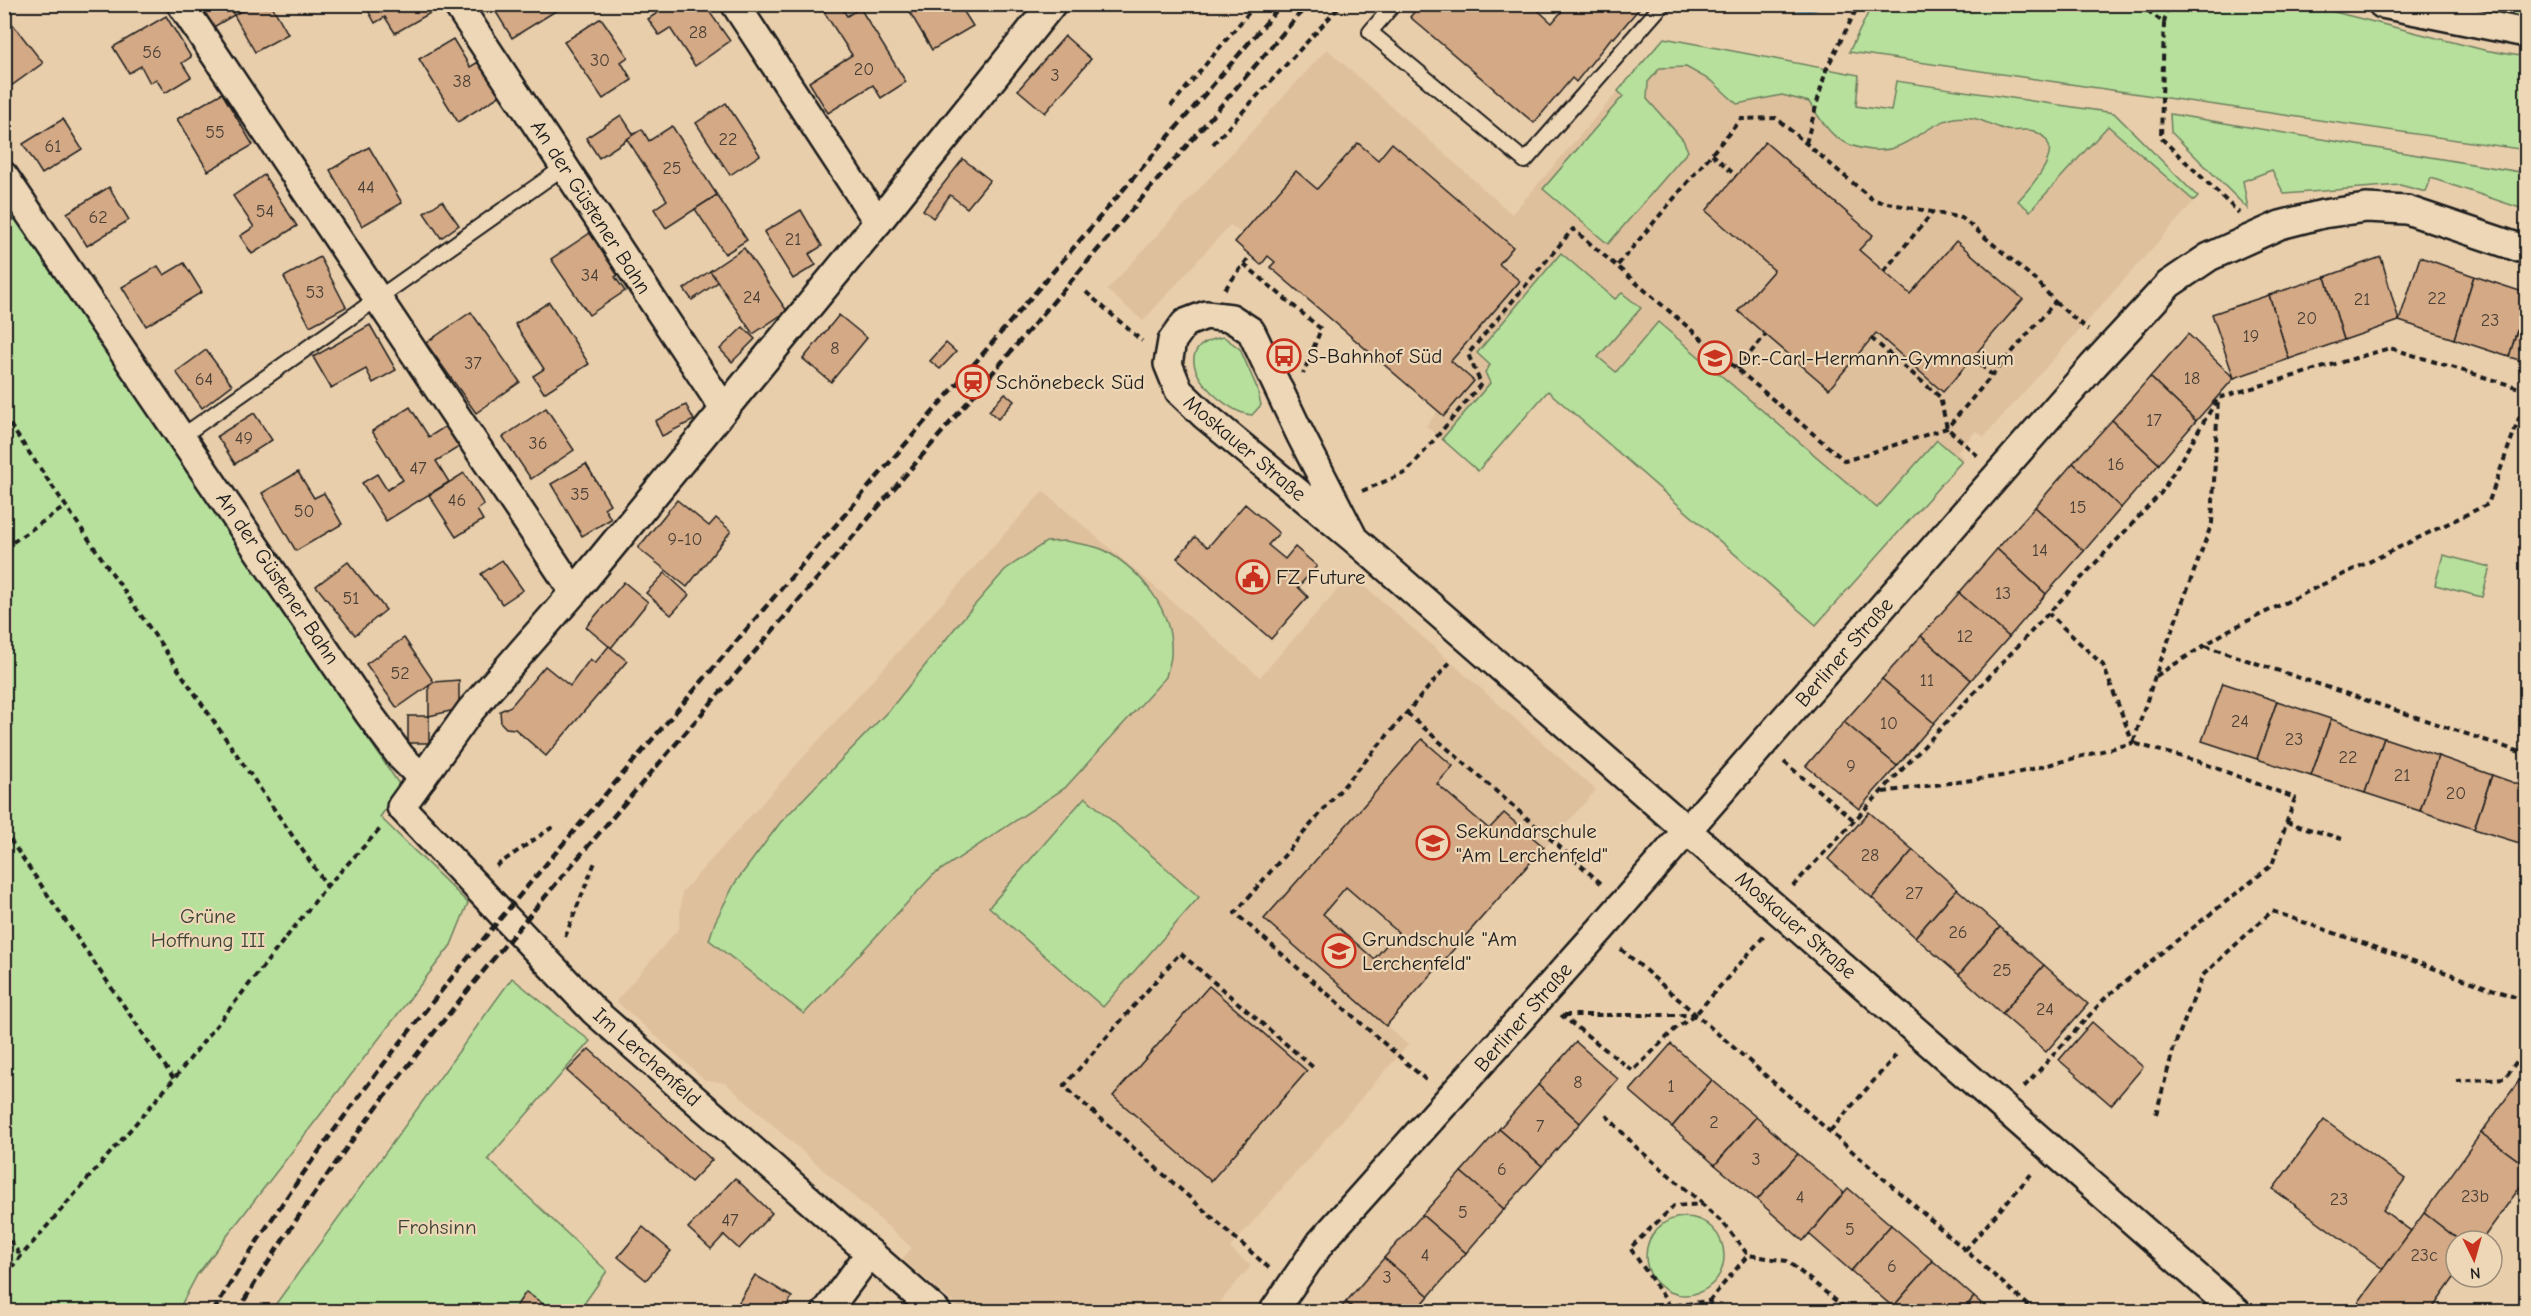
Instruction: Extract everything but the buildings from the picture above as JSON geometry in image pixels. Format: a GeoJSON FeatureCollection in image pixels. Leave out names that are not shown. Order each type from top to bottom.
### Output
{"type":"FeatureCollection","features":[{"type":"Feature","properties":{"kind":"street"},"geometry":{"type":"LineString","coordinates":[[181,4],[574,592]]}},
{"type":"Feature","properties":{"kind":"street","name":"An der Güstener Bahn"},"geometry":{"type":"LineString","coordinates":[[457,4],[724,409]]}},
{"type":"Feature","properties":{"kind":"street"},"geometry":{"type":"LineString","coordinates":[[735,4],[878,222]]}},
{"type":"Feature","properties":{"kind":"street"},"geometry":{"type":"LineString","coordinates":[[401,807],[470,711],[574,592],[878,222],[1052,4]]}},
{"type":"Feature","properties":{"kind":"street"},"geometry":{"type":"LineString","coordinates":[[2382,4],[2526,33]]}},
{"type":"Feature","properties":{"kind":"street","name":"An der Güstener Bahn"},"geometry":{"type":"LineString","coordinates":[[4,176],[369,714],[401,757],[422,778]]}},
{"type":"Feature","properties":{"kind":"street","name":"Berliner Straße"},"geometry":{"type":"LineString","coordinates":[[1273,1311],[1321,1242],[1600,930],[2109,348],[2169,284],[2209,257],[2259,232],[2324,213],[2366,208],[2407,210],[2526,250]]}},
{"type":"Feature","properties":{"kind":"street"},"geometry":{"type":"LineString","coordinates":[[1168,364],[1172,341],[1185,323],[1206,315],[1221,317]]}},
{"type":"Feature","properties":{"kind":"street","name":"Moskauer Straße"},"geometry":{"type":"LineString","coordinates":[[1221,317],[1231,318],[1251,331],[1334,503],[1354,539]]}},
{"type":"Feature","properties":{"kind":"street","name":"Moskauer Straße"},"geometry":{"type":"LineString","coordinates":[[1168,364],[1179,390],[1204,415],[1354,539],[2237,1311]]}},
{"type":"Feature","properties":{"kind":"street","name":"Im Lerchenfeld"},"geometry":{"type":"LineString","coordinates":[[401,807],[603,1018],[937,1311]]}},
{"type":"Feature","properties":{"kind":"street"},"geometry":{"type":"LineString","coordinates":[[826,1311],[870,1253]]}},
{"type":"Feature","properties":{"kind":"lane"},"geometry":{"type":"LineString","coordinates":[[1394,4],[1370,32],[1525,161],[1663,4]]}},
{"type":"Feature","properties":{"kind":"lane"},"geometry":{"type":"LineString","coordinates":[[181,437],[564,167]]}},
{"type":"Feature","properties":{"kind":"path"},"geometry":{"type":"LineString","coordinates":[[1171,106],[1256,4]]}},
{"type":"Feature","properties":{"kind":"path"},"geometry":{"type":"LineString","coordinates":[[1213,144],[1342,4]]}},
{"type":"Feature","properties":{"kind":"path"},"geometry":{"type":"LineString","coordinates":[[1806,144],[1826,70],[1859,4]]}},
{"type":"Feature","properties":{"kind":"path"},"geometry":{"type":"LineString","coordinates":[[2139,4],[2164,23]]}},
{"type":"Feature","properties":{"kind":"path"},"geometry":{"type":"LineString","coordinates":[[2168,4],[2164,23],[2161,138],[2259,232]]}},
{"type":"Feature","properties":{"kind":"path"},"geometry":{"type":"LineString","coordinates":[[1617,266],[1741,119],[1776,118],[1872,200],[1962,218],[2038,282],[2055,302],[2109,348]]}},
{"type":"Feature","properties":{"kind":"path"},"geometry":{"type":"LineString","coordinates":[[1712,154],[1736,176]]}},
{"type":"Feature","properties":{"kind":"path"},"geometry":{"type":"LineString","coordinates":[[1884,272],[1933,212]]}},
{"type":"Feature","properties":{"kind":"path"},"geometry":{"type":"LineString","coordinates":[[1334,503],[1407,472],[1481,384],[1468,354],[1573,229],[1845,461],[1947,428],[2055,302]]}},
{"type":"Feature","properties":{"kind":"path"},"geometry":{"type":"LineString","coordinates":[[1221,317],[1225,289],[1250,256]]}},
{"type":"Feature","properties":{"kind":"path"},"geometry":{"type":"LineString","coordinates":[[1244,264],[1321,329],[1289,410]]}},
{"type":"Feature","properties":{"kind":"path"},"geometry":{"type":"LineString","coordinates":[[1086,292],[1168,364]]}},
{"type":"Feature","properties":{"kind":"path"},"geometry":{"type":"LineString","coordinates":[[1737,369],[1766,334]]}},
{"type":"Feature","properties":{"kind":"path"},"geometry":{"type":"LineString","coordinates":[[1871,338],[1940,397],[1947,428],[1998,475]]}},
{"type":"Feature","properties":{"kind":"path"},"geometry":{"type":"LineString","coordinates":[[1541,996],[1633,1071],[1676,1029],[1695,1015],[1778,910],[1855,821],[2161,493],[2217,398],[2390,348],[2526,390]]}},
{"type":"Feature","properties":{"kind":"path"},"geometry":{"type":"LineString","coordinates":[[1973,358],[1992,375]]}},
{"type":"Feature","properties":{"kind":"path"},"geometry":{"type":"LineString","coordinates":[[2133,743],[2155,676],[2212,523],[2217,398]]}},
{"type":"Feature","properties":{"kind":"path"},"geometry":{"type":"LineString","coordinates":[[2155,676],[2229,630],[2488,504],[2526,399]]}},
{"type":"Feature","properties":{"kind":"path"},"geometry":{"type":"LineString","coordinates":[[4,416],[327,886]]}},
{"type":"Feature","properties":{"kind":"path"},"geometry":{"type":"LineString","coordinates":[[4,548],[66,506]]}},
{"type":"Feature","properties":{"kind":"path"},"geometry":{"type":"LineString","coordinates":[[2049,614],[2103,665],[2133,743]]}},
{"type":"Feature","properties":{"kind":"path"},"geometry":{"type":"LineString","coordinates":[[1449,1100],[1235,914],[1470,640]]}},
{"type":"Feature","properties":{"kind":"path"},"geometry":{"type":"LineString","coordinates":[[2204,645],[2526,754]]}},
{"type":"Feature","properties":{"kind":"path"},"geometry":{"type":"LineString","coordinates":[[1407,713],[1623,903]]}},
{"type":"Feature","properties":{"kind":"path"},"geometry":{"type":"LineString","coordinates":[[1882,792],[2009,775],[2133,743],[2200,762],[2295,798],[2272,865],[2107,996],[2019,1092]]}},
{"type":"Feature","properties":{"kind":"path"},"geometry":{"type":"LineString","coordinates":[[1763,745],[1855,821]]}},
{"type":"Feature","properties":{"kind":"path"},"geometry":{"type":"LineString","coordinates":[[4,1276],[174,1079],[327,886],[401,807]]}},
{"type":"Feature","properties":{"kind":"path"},"geometry":{"type":"LineString","coordinates":[[2286,822],[2342,839]]}},
{"type":"Feature","properties":{"kind":"path"},"geometry":{"type":"LineString","coordinates":[[474,882],[554,826]]}},
{"type":"Feature","properties":{"kind":"path"},"geometry":{"type":"LineString","coordinates":[[4,831],[174,1079]]}},
{"type":"Feature","properties":{"kind":"path"},"geometry":{"type":"LineString","coordinates":[[553,968],[595,861]]}},
{"type":"Feature","properties":{"kind":"path"},"geometry":{"type":"LineString","coordinates":[[2156,1114],[2174,1047],[2203,975],[2272,911],[2526,1001]]}},
{"type":"Feature","properties":{"kind":"path"},"geometry":{"type":"LineString","coordinates":[[1600,930],[2036,1311]]}},
{"type":"Feature","properties":{"kind":"path"},"geometry":{"type":"LineString","coordinates":[[1290,1287],[1064,1086],[1180,954],[1315,1069]]}},
{"type":"Feature","properties":{"kind":"path"},"geometry":{"type":"LineString","coordinates":[[1562,1015],[1695,1015]]}},
{"type":"Feature","properties":{"kind":"path"},"geometry":{"type":"LineString","coordinates":[[1830,1131],[1917,1031]]}},
{"type":"Feature","properties":{"kind":"path"},"geometry":{"type":"LineString","coordinates":[[2456,1081],[2505,1078],[2526,1048]]}},
{"type":"Feature","properties":{"kind":"path"},"geometry":{"type":"LineString","coordinates":[[1606,1115],[1636,1148],[1725,1225],[1748,1255],[1787,1261],[1850,1311]]}},
{"type":"Feature","properties":{"kind":"path"},"geometry":{"type":"LineString","coordinates":[[1965,1250],[2052,1150]]}},
{"type":"Feature","properties":{"kind":"path"},"geometry":{"type":"LineString","coordinates":[[1670,1306],[1630,1248],[1674,1206],[1702,1204]]}},
{"type":"Feature","properties":{"kind":"path"},"geometry":{"type":"LineString","coordinates":[[4,1232],[21,1256]]}},
{"type":"Feature","properties":{"kind":"path"},"geometry":{"type":"LineString","coordinates":[[1690,1311],[1709,1301],[1748,1255]]}},
{"type":"Feature","properties":{"kind":"path"},"geometry":{"type":"LineString","coordinates":[[1656,1311],[1670,1306],[1709,1301]]}},
{"type":"Feature","properties":{"kind":"path"},"geometry":{"type":"LineString","coordinates":[[1709,1301],[1716,1311]]}},
{"type":"Feature","properties":{"kind":"shaded area","name":"Dr.-Carl-Hermann-Gymnasium"},"geometry":{"type":"Polygon","coordinates":[[[1664,38],[1859,75],[1856,106],[1891,111],[1896,81],[2114,113],[2198,197],[1984,437],[1976,431],[1957,452],[1964,459],[1816,625],[1548,391],[1478,471],[1426,426],[1438,411],[1270,267],[1275,262],[1268,257],[1261,265],[1235,242],[1242,234],[1230,225],[1143,321],[1107,290],[1327,49],[1512,214],[1664,38]]]}},
{"type":"Feature","properties":{"kind":"shaded area"},"geometry":{"type":"Polygon","coordinates":[[[1043,491],[1260,677],[1351,574],[1596,790],[1387,1026],[1408,1045],[1230,1248],[1251,1266],[1212,1311],[963,1311],[902,1259],[912,1248],[725,1083],[705,1080],[616,1001],[679,928],[682,892],[1043,491]]]}},
{"type":"Feature","properties":{"kind":"green space"},"geometry":{"type":"Polygon","coordinates":[[[1872,5],[2307,5],[2484,50],[2526,57],[2526,150],[1849,52],[1872,5]]]}},
{"type":"Feature","properties":{"kind":"green space"},"geometry":{"type":"Polygon","coordinates":[[[2467,5],[2526,5],[2526,18],[2467,5]]]}},
{"type":"Feature","properties":{"kind":"green space"},"geometry":{"type":"Polygon","coordinates":[[[1664,38],[1859,75],[1856,106],[1891,111],[1896,81],[2114,113],[2198,197],[2194,201],[2108,126],[2030,211],[2018,201],[2039,176],[2049,156],[2049,146],[2045,138],[2034,131],[2007,130],[1962,117],[1942,122],[1894,148],[1871,150],[1859,148],[1833,135],[1809,102],[1782,95],[1737,104],[1713,82],[1686,67],[1660,68],[1648,82],[1647,99],[1683,140],[1688,151],[1608,244],[1543,189],[1623,96],[1618,91],[1664,38]]]}},
{"type":"Feature","properties":{"kind":"green space"},"geometry":{"type":"Polygon","coordinates":[[[2170,114],[2526,173],[2526,210],[2431,178],[2426,192],[2400,185],[2284,194],[2272,170],[2243,181],[2248,209],[2171,132],[2170,114]]]}},
{"type":"Feature","properties":{"kind":"green space","name":"Grüne Hoffnung III"},"geometry":{"type":"Polygon","coordinates":[[[4,202],[401,787],[380,817],[468,903],[451,945],[197,1275],[178,1311],[5,1311],[4,202]]]}},
{"type":"Feature","properties":{"kind":"green space"},"geometry":{"type":"Polygon","coordinates":[[[1561,253],[1615,299],[1622,293],[1641,308],[1598,357],[1616,372],[1658,322],[1877,508],[1937,440],[1962,461],[1816,625],[1548,391],[1478,471],[1442,439],[1490,383],[1485,372],[1490,365],[1477,353],[1561,253]]]}},
{"type":"Feature","properties":{"kind":"green space"},"geometry":{"type":"Polygon","coordinates":[[[1224,337],[1240,349],[1257,388],[1261,405],[1252,415],[1239,412],[1225,404],[1201,379],[1195,366],[1195,354],[1204,343],[1224,337]]]}},
{"type":"Feature","properties":{"kind":"green space"},"geometry":{"type":"Polygon","coordinates":[[[1066,541],[1106,551],[1132,570],[1153,594],[1167,623],[1171,639],[1171,658],[1166,677],[1065,788],[933,875],[804,1014],[709,940],[715,922],[735,883],[780,823],[892,707],[959,623],[1006,569],[1046,542],[1066,541]]]}},
{"type":"Feature","properties":{"kind":"green space"},"geometry":{"type":"Polygon","coordinates":[[[2443,555],[2490,567],[2482,597],[2435,585],[2443,555]]]}},
{"type":"Feature","properties":{"kind":"green space"},"geometry":{"type":"Polygon","coordinates":[[[1085,797],[1199,897],[1103,1007],[989,907],[1085,797]]]}},
{"type":"Feature","properties":{"kind":"green space","name":"Frohsinn"},"geometry":{"type":"Polygon","coordinates":[[[512,978],[590,1041],[488,1159],[607,1271],[579,1311],[270,1312],[512,978]]]}},
{"type":"Feature","properties":{"kind":"green space"},"geometry":{"type":"Polygon","coordinates":[[[1685,1217],[1700,1220],[1713,1228],[1721,1241],[1724,1256],[1721,1271],[1713,1284],[1700,1292],[1685,1295],[1670,1292],[1657,1284],[1649,1271],[1646,1256],[1649,1241],[1657,1228],[1670,1220],[1685,1217]]]}},
{"type":"Feature","properties":{"kind":"water"},"geometry":{"type":"Polygon","coordinates":[[[1786,5],[1826,5],[1806,11],[1796,10],[1786,5]]]}},
{"type":"Feature","properties":{"kind":"railway"},"geometry":{"type":"LineString","coordinates":[[213,1312],[264,1231],[319,1151],[436,997],[685,701],[1282,4]]}},
{"type":"Feature","properties":{"kind":"railway"},"geometry":{"type":"LineString","coordinates":[[237,1312],[346,1149],[465,994],[590,844],[1308,4]]}},
{"type":"Feature","properties":{"kind":"place","name":"S-Bahnhof Süd"},"geometry":{"type":"Point","coordinates":[1284,356]}},
{"type":"Feature","properties":{"kind":"place","name":"Dr.-Carl-Hermann-Gymnasium"},"geometry":{"type":"Point","coordinates":[1715,358]}},
{"type":"Feature","properties":{"kind":"place","name":"Schönebeck Süd"},"geometry":{"type":"Point","coordinates":[973,382]}},
{"type":"Feature","properties":{"kind":"place","name":"FZ Future"},"geometry":{"type":"Point","coordinates":[1253,577]}},
{"type":"Feature","properties":{"kind":"place","name":"Sekundarschule \"Am Lerchenfeld\""},"geometry":{"type":"Point","coordinates":[1433,843]}},
{"type":"Feature","properties":{"kind":"place","name":"Grundschule \"Am Lerchenfeld\""},"geometry":{"type":"Point","coordinates":[1339,951]}}]}
